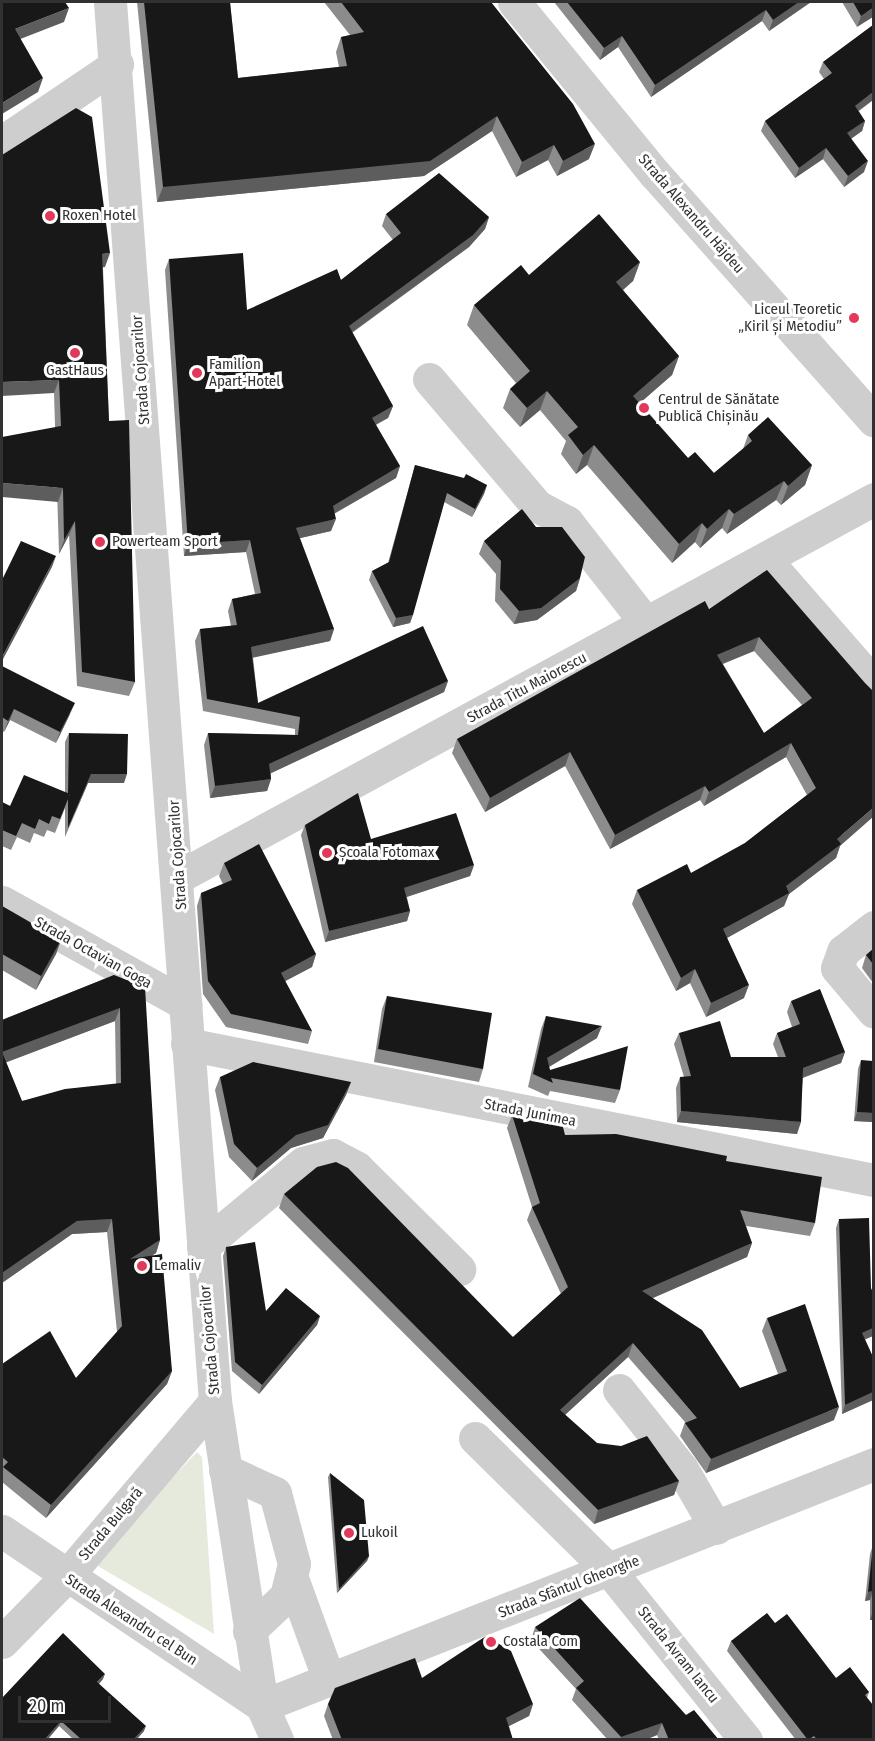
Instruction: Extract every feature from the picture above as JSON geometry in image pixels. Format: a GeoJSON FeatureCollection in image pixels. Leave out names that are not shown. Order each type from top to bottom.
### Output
{"type":"FeatureCollection","features":[{"type":"Feature","properties":{"kind":"street","name":"Strada Cojocarilor"},"geometry":{"type":"LineString","coordinates":[[111,2],[180,876],[187,1044],[215,1401],[262,1706]]}},
{"type":"Feature","properties":{"kind":"street","name":"Strada Alexandru Hâjdeu"},"geometry":{"type":"LineString","coordinates":[[514,2],[655,174],[873,421]]}},
{"type":"Feature","properties":{"kind":"street"},"geometry":{"type":"LineString","coordinates":[[2,142],[117,64]]}},
{"type":"Feature","properties":{"kind":"street"},"geometry":{"type":"LineString","coordinates":[[429,379],[537,506],[567,522],[646,623]]}},
{"type":"Feature","properties":{"kind":"street","name":"Strada Titu Maiorescu"},"geometry":{"type":"LineString","coordinates":[[180,876],[873,499]]}},
{"type":"Feature","properties":{"kind":"street"},"geometry":{"type":"LineString","coordinates":[[765,559],[873,684]]}},
{"type":"Feature","properties":{"kind":"street","name":"Strada Octavian Goga"},"geometry":{"type":"LineString","coordinates":[[2,903],[185,1004]]}},
{"type":"Feature","properties":{"kind":"street"},"geometry":{"type":"LineString","coordinates":[[873,927],[843,951],[837,968],[873,1012]]}},
{"type":"Feature","properties":{"kind":"street","name":"Strada Junimea"},"geometry":{"type":"LineString","coordinates":[[187,1044],[873,1180]]}},
{"type":"Feature","properties":{"kind":"street"},"geometry":{"type":"LineString","coordinates":[[203,1246],[303,1163],[333,1155],[357,1168],[459,1269]]}},
{"type":"Feature","properties":{"kind":"street"},"geometry":{"type":"LineString","coordinates":[[619,1390],[682,1469],[716,1528]]}},
{"type":"Feature","properties":{"kind":"street","name":"Strada Bulgară"},"geometry":{"type":"LineString","coordinates":[[2,1642],[66,1578],[215,1401]]}},
{"type":"Feature","properties":{"kind":"street","name":"Strada Avram Iancu"},"geometry":{"type":"LineString","coordinates":[[476,1438],[610,1571],[746,1740]]}},
{"type":"Feature","properties":{"kind":"street","name":"Strada Sfântul Gheorghe"},"geometry":{"type":"LineString","coordinates":[[262,1706],[610,1571],[873,1464]]}},
{"type":"Feature","properties":{"kind":"street"},"geometry":{"type":"LineString","coordinates":[[225,1470],[275,1492],[286,1520],[293,1581],[329,1680]]}},
{"type":"Feature","properties":{"kind":"street","name":"Strada Alexandru cel Bun"},"geometry":{"type":"LineString","coordinates":[[2,1531],[66,1578],[262,1706]]}},
{"type":"Feature","properties":{"kind":"street"},"geometry":{"type":"LineString","coordinates":[[249,1631],[275,1611],[293,1581]]}},
{"type":"Feature","properties":{"kind":"street"},"geometry":{"type":"LineString","coordinates":[[262,1706],[277,1740]]}},
{"type":"Feature","properties":{"kind":"shaded area"},"geometry":{"type":"Polygon","coordinates":[[[197,1452],[202,1457],[214,1634],[91,1562],[197,1452]]]}},
{"type":"Feature","properties":{"kind":"building"},"geometry":{"type":"Polygon","coordinates":[[[2,2],[65,2],[69,8],[15,29],[43,78],[2,103],[2,2]]]}},
{"type":"Feature","properties":{"kind":"building"},"geometry":{"type":"Polygon","coordinates":[[[144,2],[230,2],[238,78],[347,66],[341,37],[364,32],[341,2],[491,2],[573,104],[595,144],[563,161],[554,145],[522,162],[497,116],[430,161],[163,187],[144,2]]]}},
{"type":"Feature","properties":{"kind":"building"},"geometry":{"type":"Polygon","coordinates":[[[567,2],[799,2],[773,20],[766,10],[655,85],[622,36],[604,48],[567,2]]]}},
{"type":"Feature","properties":{"kind":"building"},"geometry":{"type":"Polygon","coordinates":[[[853,2],[873,2],[873,8],[861,16],[853,2]]]}},
{"type":"Feature","properties":{"kind":"building"},"geometry":{"type":"Polygon","coordinates":[[[873,25],[873,92],[855,106],[865,121],[847,133],[868,161],[848,176],[826,148],[799,168],[765,121],[832,73],[823,62],[873,25]]]}},
{"type":"Feature","properties":{"kind":"building"},"geometry":{"type":"Polygon","coordinates":[[[76,108],[92,117],[110,253],[102,254],[109,421],[129,420],[135,682],[82,672],[75,521],[64,540],[63,488],[2,483],[2,437],[61,426],[59,380],[2,382],[2,155],[76,108]]]}},
{"type":"Feature","properties":{"kind":"building"},"geometry":{"type":"Polygon","coordinates":[[[439,173],[489,217],[473,235],[349,326],[393,406],[372,418],[400,466],[333,506],[336,519],[296,528],[334,629],[251,647],[258,703],[423,626],[448,681],[269,764],[271,779],[215,786],[208,733],[298,735],[300,717],[207,699],[200,629],[237,625],[232,599],[261,593],[250,540],[188,544],[169,259],[243,253],[247,310],[337,269],[341,280],[401,233],[386,214],[439,173]]]}},
{"type":"Feature","properties":{"kind":"building"},"geometry":{"type":"Polygon","coordinates":[[[599,214],[640,262],[616,282],[679,356],[633,396],[688,458],[695,452],[714,473],[752,441],[748,435],[768,417],[812,465],[788,486],[784,481],[734,514],[729,509],[707,529],[702,523],[679,544],[594,445],[583,455],[568,435],[578,427],[547,391],[527,408],[510,389],[530,371],[474,305],[521,265],[529,275],[599,214]]]}},
{"type":"Feature","properties":{"kind":"building"},"geometry":{"type":"Polygon","coordinates":[[[415,465],[464,478],[466,474],[487,485],[475,509],[447,493],[413,615],[396,618],[372,571],[389,562],[415,465]]]}},
{"type":"Feature","properties":{"kind":"building"},"geometry":{"type":"Polygon","coordinates":[[[522,509],[536,527],[562,527],[585,557],[580,578],[541,608],[519,611],[500,589],[501,561],[484,541],[522,509]]]}},
{"type":"Feature","properties":{"kind":"building"},"geometry":{"type":"Polygon","coordinates":[[[21,541],[56,556],[2,657],[2,580],[21,541]]]}},
{"type":"Feature","properties":{"kind":"building"},"geometry":{"type":"Polygon","coordinates":[[[767,570],[873,691],[873,808],[837,839],[841,844],[786,886],[789,893],[723,929],[749,985],[711,1003],[695,969],[681,978],[637,890],[687,864],[691,873],[745,843],[816,788],[791,743],[709,792],[705,786],[615,835],[570,752],[490,798],[457,739],[705,601],[709,609],[767,570]],[[759,637],[717,655],[764,733],[812,698],[759,637]]]}},
{"type":"Feature","properties":{"kind":"building"},"geometry":{"type":"Polygon","coordinates":[[[2,666],[75,703],[60,732],[14,709],[8,721],[2,717],[2,666]]]}},
{"type":"Feature","properties":{"kind":"building"},"geometry":{"type":"Polygon","coordinates":[[[69,733],[128,734],[127,774],[91,774],[68,828],[70,794],[68,794],[69,733]]]}},
{"type":"Feature","properties":{"kind":"building"},"geometry":{"type":"Polygon","coordinates":[[[24,775],[70,794],[60,819],[52,816],[49,824],[39,819],[35,829],[22,823],[16,836],[2,830],[2,802],[10,806],[24,775]]]}},
{"type":"Feature","properties":{"kind":"building"},"geometry":{"type":"Polygon","coordinates":[[[358,793],[371,839],[456,813],[474,865],[404,888],[410,911],[329,931],[305,825],[358,793]]]}},
{"type":"Feature","properties":{"kind":"building"},"geometry":{"type":"Polygon","coordinates":[[[259,844],[316,954],[281,973],[312,1031],[231,1014],[208,981],[201,893],[232,880],[224,863],[259,844]]]}},
{"type":"Feature","properties":{"kind":"building"},"geometry":{"type":"Polygon","coordinates":[[[2,906],[61,940],[41,976],[2,954],[2,906]]]}},
{"type":"Feature","properties":{"kind":"building"},"geometry":{"type":"Polygon","coordinates":[[[873,949],[873,964],[866,955],[873,949]]]}},
{"type":"Feature","properties":{"kind":"building"},"geometry":{"type":"Polygon","coordinates":[[[114,975],[145,987],[160,1240],[130,1259],[162,1254],[172,1371],[51,1505],[3,1467],[8,1462],[2,1457],[2,1364],[50,1331],[76,1378],[122,1326],[112,1219],[77,1221],[2,1273],[2,1052],[2,1020],[114,975]],[[120,1008],[2,1052],[22,1101],[65,1089],[121,1083],[120,1008]]]}},
{"type":"Feature","properties":{"kind":"building"},"geometry":{"type":"Polygon","coordinates":[[[820,989],[845,1052],[803,1068],[801,1122],[681,1111],[680,1077],[691,1076],[679,1033],[720,1021],[731,1057],[786,1057],[777,1033],[800,1024],[791,1001],[820,989]]]}},
{"type":"Feature","properties":{"kind":"building"},"geometry":{"type":"Polygon","coordinates":[[[387,996],[492,1013],[483,1069],[378,1049],[387,996]]]}},
{"type":"Feature","properties":{"kind":"building"},"geometry":{"type":"Polygon","coordinates":[[[546,1016],[602,1026],[547,1058],[550,1070],[628,1046],[620,1090],[551,1078],[553,1083],[533,1074],[546,1016]]]}},
{"type":"Feature","properties":{"kind":"building"},"geometry":{"type":"Polygon","coordinates":[[[861,1060],[873,1061],[873,1113],[857,1112],[861,1060]]]}},
{"type":"Feature","properties":{"kind":"building"},"geometry":{"type":"Polygon","coordinates":[[[253,1062],[351,1082],[328,1125],[296,1135],[257,1168],[234,1144],[220,1077],[253,1062]]]}},
{"type":"Feature","properties":{"kind":"building"},"geometry":{"type":"Polygon","coordinates":[[[512,1115],[562,1123],[565,1135],[616,1134],[727,1156],[726,1161],[822,1177],[815,1223],[740,1210],[752,1243],[642,1291],[702,1330],[740,1388],[787,1371],[767,1318],[805,1304],[839,1407],[711,1459],[685,1423],[697,1418],[633,1343],[560,1410],[597,1443],[621,1446],[647,1436],[679,1481],[598,1510],[284,1194],[317,1167],[336,1162],[348,1168],[513,1337],[568,1287],[532,1207],[540,1203],[512,1115]]]}},
{"type":"Feature","properties":{"kind":"building"},"geometry":{"type":"Polygon","coordinates":[[[869,1218],[873,1328],[862,1333],[873,1357],[873,1392],[845,1405],[839,1219],[869,1218]]]}},
{"type":"Feature","properties":{"kind":"building"},"geometry":{"type":"Polygon","coordinates":[[[255,1242],[266,1311],[286,1288],[320,1316],[262,1385],[235,1362],[226,1247],[255,1242]]]}},
{"type":"Feature","properties":{"kind":"building","name":"Lukoil"},"geometry":{"type":"Polygon","coordinates":[[[330,1473],[364,1500],[369,1556],[339,1589],[330,1473]]]}},
{"type":"Feature","properties":{"kind":"building"},"geometry":{"type":"Polygon","coordinates":[[[873,1545],[873,1591],[868,1592],[873,1545]]]}},
{"type":"Feature","properties":{"kind":"building"},"geometry":{"type":"Polygon","coordinates":[[[580,1598],[686,1715],[694,1710],[719,1740],[669,1740],[662,1723],[621,1737],[576,1688],[584,1681],[535,1627],[580,1598]]]}},
{"type":"Feature","properties":{"kind":"building"},"geometry":{"type":"Polygon","coordinates":[[[767,1613],[775,1623],[787,1614],[836,1678],[850,1667],[869,1692],[865,1695],[873,1705],[873,1740],[817,1740],[814,1736],[808,1740],[731,1641],[767,1613]]]}},
{"type":"Feature","properties":{"kind":"building"},"geometry":{"type":"Polygon","coordinates":[[[63,1633],[105,1674],[97,1682],[146,1726],[133,1740],[82,1740],[61,1721],[44,1740],[2,1740],[2,1698],[63,1633]]]}},
{"type":"Feature","properties":{"kind":"building"},"geometry":{"type":"Polygon","coordinates":[[[486,1636],[511,1651],[533,1704],[506,1718],[513,1740],[342,1740],[328,1704],[335,1688],[415,1658],[422,1678],[486,1636]]]}},
{"type":"Feature","properties":{"kind":"place","name":"Roxen Hotel"},"geometry":{"type":"Point","coordinates":[50,216]}},
{"type":"Feature","properties":{"kind":"place","name":"Liceul Teoretic „Kiril și Metodiu”"},"geometry":{"type":"Point","coordinates":[854,318]}},
{"type":"Feature","properties":{"kind":"place","name":"GastHaus"},"geometry":{"type":"Point","coordinates":[75,353]}},
{"type":"Feature","properties":{"kind":"place","name":"Familion Apart-Hotel"},"geometry":{"type":"Point","coordinates":[197,373]}},
{"type":"Feature","properties":{"kind":"place","name":"Centrul de Sănătate Publică Chișinău"},"geometry":{"type":"Point","coordinates":[644,408]}},
{"type":"Feature","properties":{"kind":"place","name":"Powerteam Sport"},"geometry":{"type":"Point","coordinates":[100,542]}},
{"type":"Feature","properties":{"kind":"place","name":"Școala Fotomax"},"geometry":{"type":"Point","coordinates":[327,853]}},
{"type":"Feature","properties":{"kind":"place","name":"Lemaliv"},"geometry":{"type":"Point","coordinates":[142,1266]}},
{"type":"Feature","properties":{"kind":"place","name":"Lukoil"},"geometry":{"type":"Point","coordinates":[349,1533]}},
{"type":"Feature","properties":{"kind":"place","name":"Costala Com"},"geometry":{"type":"Point","coordinates":[491,1642]}}]}
